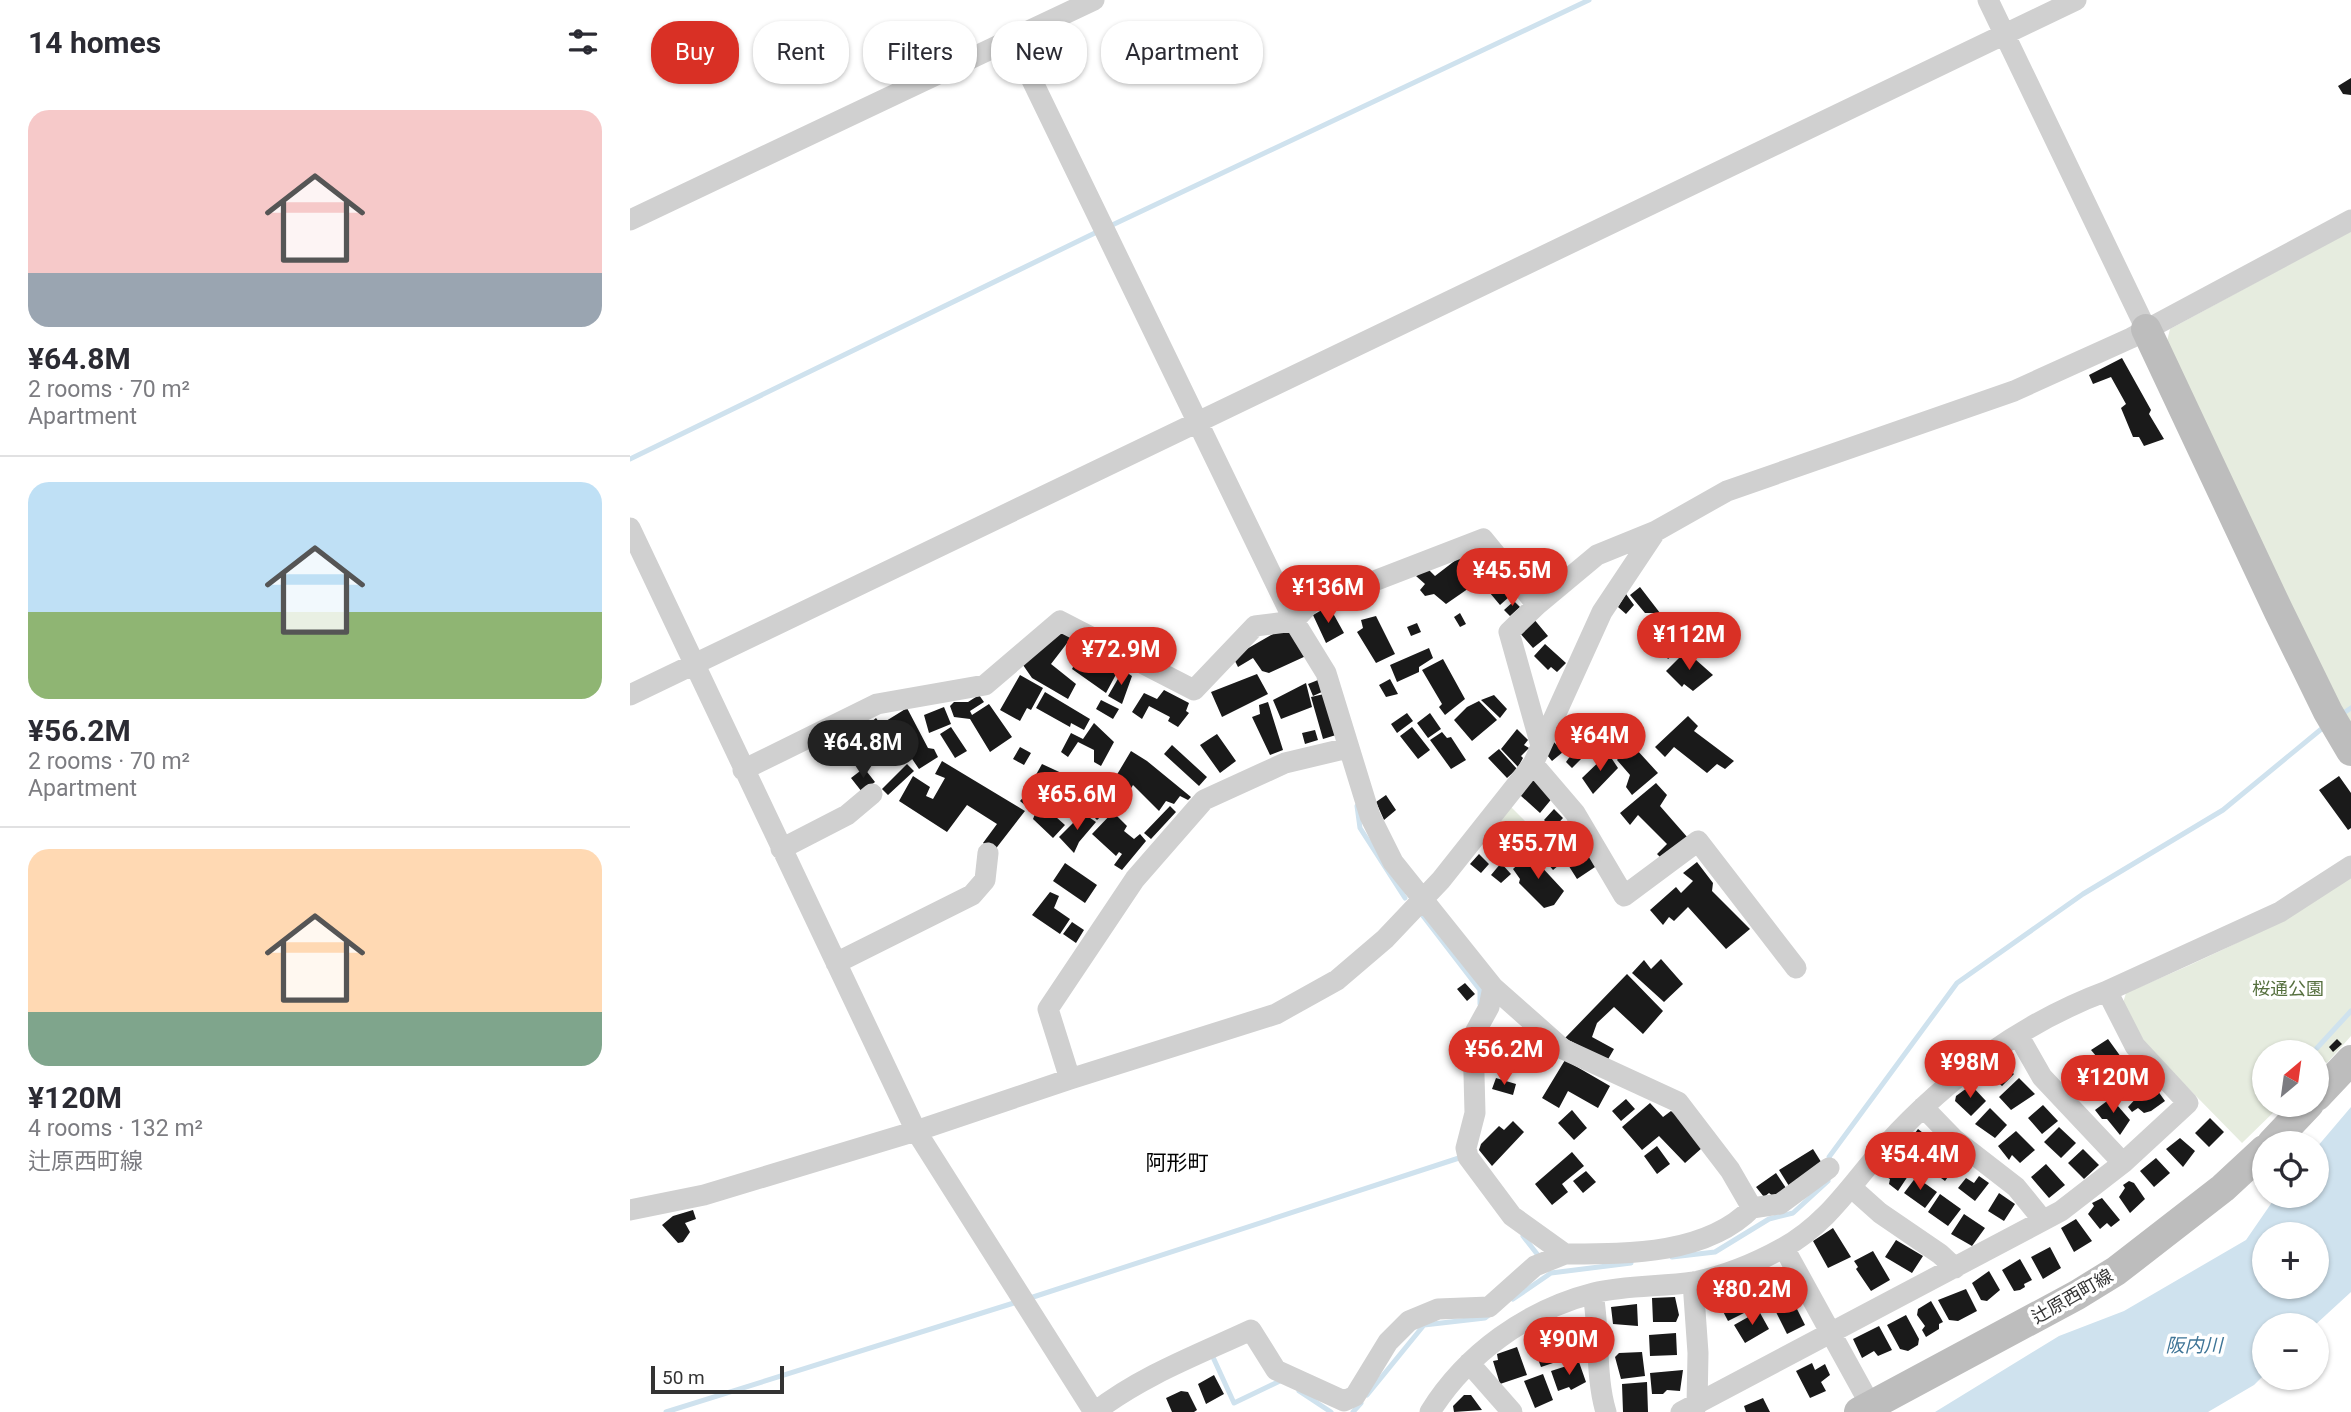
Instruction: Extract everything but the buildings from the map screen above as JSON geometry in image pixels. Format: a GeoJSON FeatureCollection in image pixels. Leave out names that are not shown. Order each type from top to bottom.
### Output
{"type":"FeatureCollection","features":[{"type":"Feature","properties":{"kind":"main road"},"geometry":{"type":"LineString","coordinates":[[2146,329],[2338,730]]}},
{"type":"Feature","properties":{"kind":"main road"},"geometry":{"type":"LineString","coordinates":[[2329,1083],[2351,1060]]}},
{"type":"Feature","properties":{"kind":"main road"},"geometry":{"type":"LineString","coordinates":[[2283,1131],[2297,1117]]}},
{"type":"Feature","properties":{"kind":"main road","name":"辻原西町線"},"geometry":{"type":"LineString","coordinates":[[1865,1409],[2077,1295],[2116,1271],[2223,1188],[2252,1161]]}},
{"type":"Feature","properties":{"kind":"street"},"geometry":{"type":"LineString","coordinates":[[1051,21],[1094,0]]}},
{"type":"Feature","properties":{"kind":"street"},"geometry":{"type":"LineString","coordinates":[[1989,0],[2146,329]]}},
{"type":"Feature","properties":{"kind":"street"},"geometry":{"type":"LineString","coordinates":[[630,695],[2077,0]]}},
{"type":"Feature","properties":{"kind":"street"},"geometry":{"type":"LineString","coordinates":[[630,220],[991,50]]}},
{"type":"Feature","properties":{"kind":"street"},"geometry":{"type":"LineString","coordinates":[[1034,84],[1294,621],[1326,673],[1370,816],[1393,863],[1425,898],[1493,987],[1563,1049],[1678,1102],[1730,1170],[1752,1208]]}},
{"type":"Feature","properties":{"kind":"street"},"geometry":{"type":"LineString","coordinates":[[1796,968],[1698,841],[1624,896],[1576,813],[1537,755],[1508,632],[1597,555],[1656,531],[1727,491],[2014,391],[2146,329],[2351,220]]}},
{"type":"Feature","properties":{"kind":"street"},"geometry":{"type":"LineString","coordinates":[[630,528],[916,1132],[1095,1412],[1117,1394],[1152,1375],[1251,1330],[1276,1370],[1344,1401],[1355,1396],[1388,1342],[1409,1321],[1438,1309],[1489,1307],[1550,1260],[1632,1252],[1699,1241],[1732,1227],[1752,1208],[1780,1204],[1829,1168]]}},
{"type":"Feature","properties":{"kind":"street"},"geometry":{"type":"LineString","coordinates":[[630,1210],[704,1195],[916,1132],[1070,1079],[1276,1014],[1338,980],[1385,939],[1425,898],[1537,755],[1602,612],[1656,531]]}},
{"type":"Feature","properties":{"kind":"street"},"geometry":{"type":"LineString","coordinates":[[743,770],[877,704],[985,685],[1060,621],[1194,690],[1255,626],[1294,621],[1323,589],[1369,583],[1483,539],[1537,605]]}},
{"type":"Feature","properties":{"kind":"street"},"geometry":{"type":"LineString","coordinates":[[1070,1079],[1048,1009],[1135,879],[1204,800],[1285,763],[1348,748]]}},
{"type":"Feature","properties":{"kind":"street"},"geometry":{"type":"LineString","coordinates":[[781,849],[847,816],[872,794]]}},
{"type":"Feature","properties":{"kind":"street"},"geometry":{"type":"LineString","coordinates":[[835,963],[972,895],[985,880],[988,853]]}},
{"type":"Feature","properties":{"kind":"street"},"geometry":{"type":"LineString","coordinates":[[1430,1412],[1469,1363],[1509,1331],[1540,1313],[1592,1294],[1693,1282],[1730,1271],[1784,1248],[1821,1221],[1852,1188],[1884,1147],[1943,1088],[2018,1035],[2280,912],[2351,866]]}},
{"type":"Feature","properties":{"kind":"street"},"geometry":{"type":"LineString","coordinates":[[1493,987],[1489,1007],[1473,1036],[1475,1113],[1466,1148],[1468,1157],[1512,1216],[1550,1260]]}},
{"type":"Feature","properties":{"kind":"street"},"geometry":{"type":"LineString","coordinates":[[1689,1408],[1832,1334],[2042,1219],[2061,1212],[2123,1163],[2188,1103],[2134,1046],[2107,991]]}},
{"type":"Feature","properties":{"kind":"street"},"geometry":{"type":"LineString","coordinates":[[2018,1035],[2042,1077],[2123,1163]]}},
{"type":"Feature","properties":{"kind":"street"},"geometry":{"type":"LineString","coordinates":[[1923,1107],[1954,1139],[2016,1187],[2042,1219]]}},
{"type":"Feature","properties":{"kind":"street"},"geometry":{"type":"LineString","coordinates":[[1852,1188],[1880,1213],[1940,1254],[1955,1268]]}},
{"type":"Feature","properties":{"kind":"street"},"geometry":{"type":"LineString","coordinates":[[1784,1248],[1832,1334],[1865,1409]]}},
{"type":"Feature","properties":{"kind":"street"},"geometry":{"type":"LineString","coordinates":[[1689,1408],[1698,1353],[1693,1282]]}},
{"type":"Feature","properties":{"kind":"street"},"geometry":{"type":"LineString","coordinates":[[1592,1294],[1599,1326],[1606,1412]]}},
{"type":"Feature","properties":{"kind":"street"},"geometry":{"type":"LineString","coordinates":[[1469,1363],[1512,1412]]}},
{"type":"Feature","properties":{"kind":"green space"},"geometry":{"type":"Polygon","coordinates":[[[2351,231],[2351,728],[2336,704],[2167,341],[2170,329],[2351,231]]]}},
{"type":"Feature","properties":{"kind":"green space"},"geometry":{"type":"Polygon","coordinates":[[[1507,803],[1540,836],[1499,854],[1479,839],[1507,803]]]}},
{"type":"Feature","properties":{"kind":"green space","name":"桜通公園"},"geometry":{"type":"Polygon","coordinates":[[[2351,876],[2351,1036],[2329,1061],[2329,1040],[2252,1040],[2252,1117],[2269,1117],[2242,1143],[2147,1046],[2122,1006],[2126,993],[2270,926],[2351,876]]]}},
{"type":"Feature","properties":{"kind":"water","name":"阪内川"},"geometry":{"type":"Polygon","coordinates":[[[2351,1107],[2351,1292],[2328,1313],[2252,1313],[2252,1386],[2208,1412],[1935,1412],[2059,1336],[2124,1311],[2246,1240],[2252,1231],[2252,1299],[2329,1299],[2329,1222],[2258,1222],[2268,1208],[2329,1208],[2329,1133],[2351,1107]]]}},
{"type":"Feature","properties":{"kind":"waterway"},"geometry":{"type":"LineString","coordinates":[[1108,227],[1589,0]]}},
{"type":"Feature","properties":{"kind":"waterway"},"geometry":{"type":"LineString","coordinates":[[630,459],[1099,231]]}},
{"type":"Feature","properties":{"kind":"waterway"},"geometry":{"type":"LineString","coordinates":[[2339,716],[2351,708]]}},
{"type":"Feature","properties":{"kind":"waterway"},"geometry":{"type":"LineString","coordinates":[[1832,1163],[1829,1157],[1957,983],[2083,894],[2223,810],[2325,726]]}},
{"type":"Feature","properties":{"kind":"waterway"},"geometry":{"type":"LineString","coordinates":[[1357,806],[1360,828],[1405,898]]}},
{"type":"Feature","properties":{"kind":"waterway"},"geometry":{"type":"LineString","coordinates":[[1420,912],[1480,990],[1480,1004]]}},
{"type":"Feature","properties":{"kind":"waterway"},"geometry":{"type":"LineString","coordinates":[[2324,1040],[2351,1011]]}},
{"type":"Feature","properties":{"kind":"waterway"},"geometry":{"type":"LineString","coordinates":[[1027,1299],[1459,1158]]}},
{"type":"Feature","properties":{"kind":"waterway"},"geometry":{"type":"LineString","coordinates":[[1672,1257],[1715,1252],[1769,1219],[1793,1213],[1828,1181]]}},
{"type":"Feature","properties":{"kind":"waterway"},"geometry":{"type":"LineString","coordinates":[[1523,1236],[1541,1259]]}},
{"type":"Feature","properties":{"kind":"waterway"},"geometry":{"type":"LineString","coordinates":[[1513,1299],[1551,1273],[1631,1263]]}},
{"type":"Feature","properties":{"kind":"waterway"},"geometry":{"type":"LineString","coordinates":[[666,1412],[1017,1302]]}},
{"type":"Feature","properties":{"kind":"waterway"},"geometry":{"type":"LineString","coordinates":[[1367,1395],[1424,1325],[1485,1318],[1490,1314]]}},
{"type":"Feature","properties":{"kind":"waterway"},"geometry":{"type":"LineString","coordinates":[[1212,1355],[1234,1403],[1282,1380]]}},
{"type":"Feature","properties":{"kind":"waterway"},"geometry":{"type":"LineString","coordinates":[[1299,1391],[1331,1412]]}},
{"type":"Feature","properties":{"kind":"waterway"},"geometry":{"type":"LineString","coordinates":[[1353,1412],[1361,1403]]}},
{"type":"Feature","properties":{"kind":"district","name":"阿形町"},"geometry":{"type":"Point","coordinates":[1177,1163]}}]}
